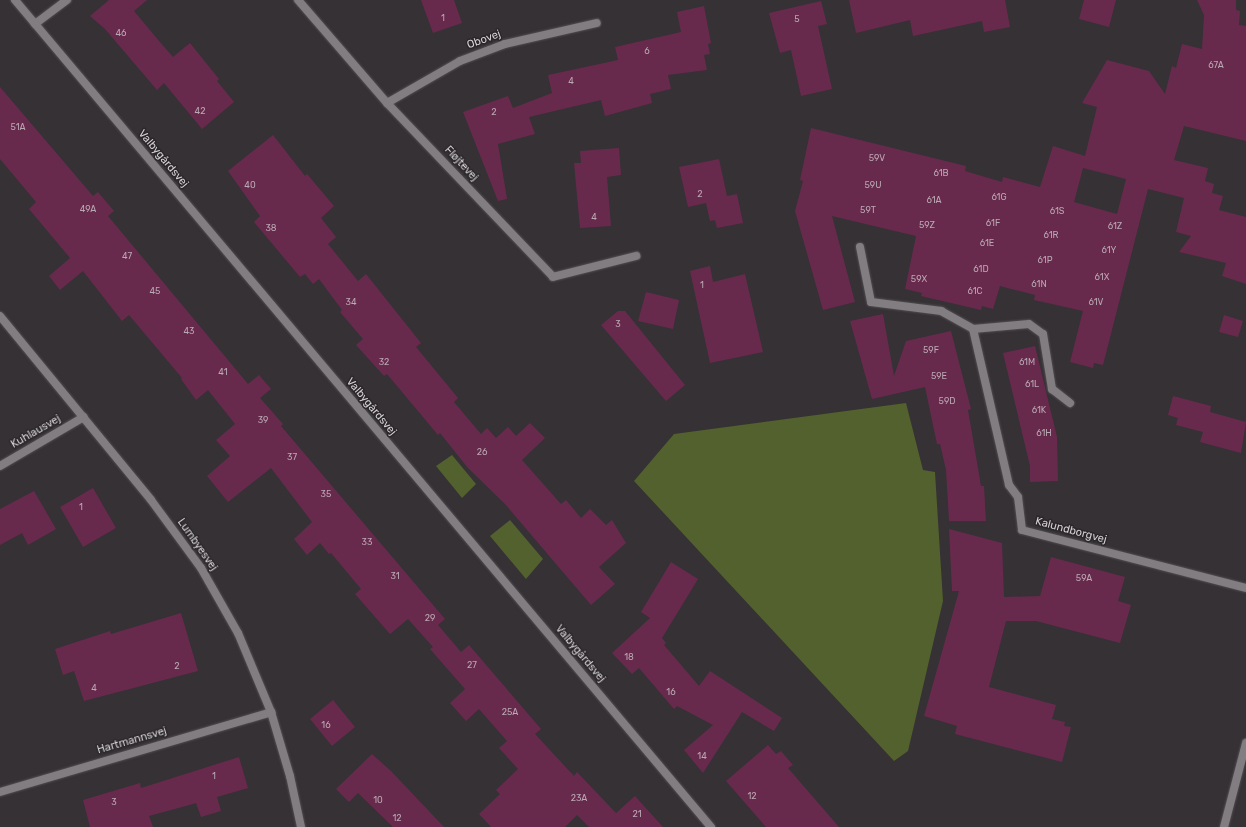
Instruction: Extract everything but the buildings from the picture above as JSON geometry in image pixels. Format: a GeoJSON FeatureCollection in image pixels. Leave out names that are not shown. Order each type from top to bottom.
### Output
{"type":"FeatureCollection","features":[{"type":"Feature","properties":{"kind":"street","name":"Valbygårdsvej"},"geometry":{"type":"LineString","coordinates":[[15,0],[711,827]]}},
{"type":"Feature","properties":{"kind":"street"},"geometry":{"type":"LineString","coordinates":[[35,24],[67,0]]}},
{"type":"Feature","properties":{"kind":"street","name":"Fløjtevej"},"geometry":{"type":"LineString","coordinates":[[298,0],[387,103],[553,277],[636,256]]}},
{"type":"Feature","properties":{"kind":"street","name":"Obovej"},"geometry":{"type":"LineString","coordinates":[[387,103],[460,61],[505,44],[597,23]]}},
{"type":"Feature","properties":{"kind":"street"},"geometry":{"type":"LineString","coordinates":[[860,247],[871,302],[941,311],[973,329],[1029,324],[1043,334],[1052,389],[1070,403]]}},
{"type":"Feature","properties":{"kind":"street","name":"Lumbyesvej"},"geometry":{"type":"LineString","coordinates":[[0,316],[151,500],[201,568],[238,633],[271,712],[290,776],[301,827]]}},
{"type":"Feature","properties":{"kind":"street","name":"Kalundborgvej"},"geometry":{"type":"LineString","coordinates":[[973,329],[1009,485],[1018,497],[1022,530],[1246,588]]}},
{"type":"Feature","properties":{"kind":"street","name":"Kuhlausvej"},"geometry":{"type":"LineString","coordinates":[[0,466],[84,417]]}},
{"type":"Feature","properties":{"kind":"street","name":"Hartmannsvej"},"geometry":{"type":"LineString","coordinates":[[0,792],[271,712]]}},
{"type":"Feature","properties":{"kind":"street"},"geometry":{"type":"LineString","coordinates":[[1224,827],[1246,743]]}},
{"type":"Feature","properties":{"kind":"green space"},"geometry":{"type":"Polygon","coordinates":[[[906,403],[923,470],[935,472],[943,601],[908,751],[894,761],[634,481],[674,434],[906,403]]]}},
{"type":"Feature","properties":{"kind":"green space"},"geometry":{"type":"Polygon","coordinates":[[[452,455],[476,484],[462,498],[436,466],[452,455]]]}},
{"type":"Feature","properties":{"kind":"green space"},"geometry":{"type":"Polygon","coordinates":[[[510,520],[543,559],[526,579],[490,536],[510,520]]]}}]}
